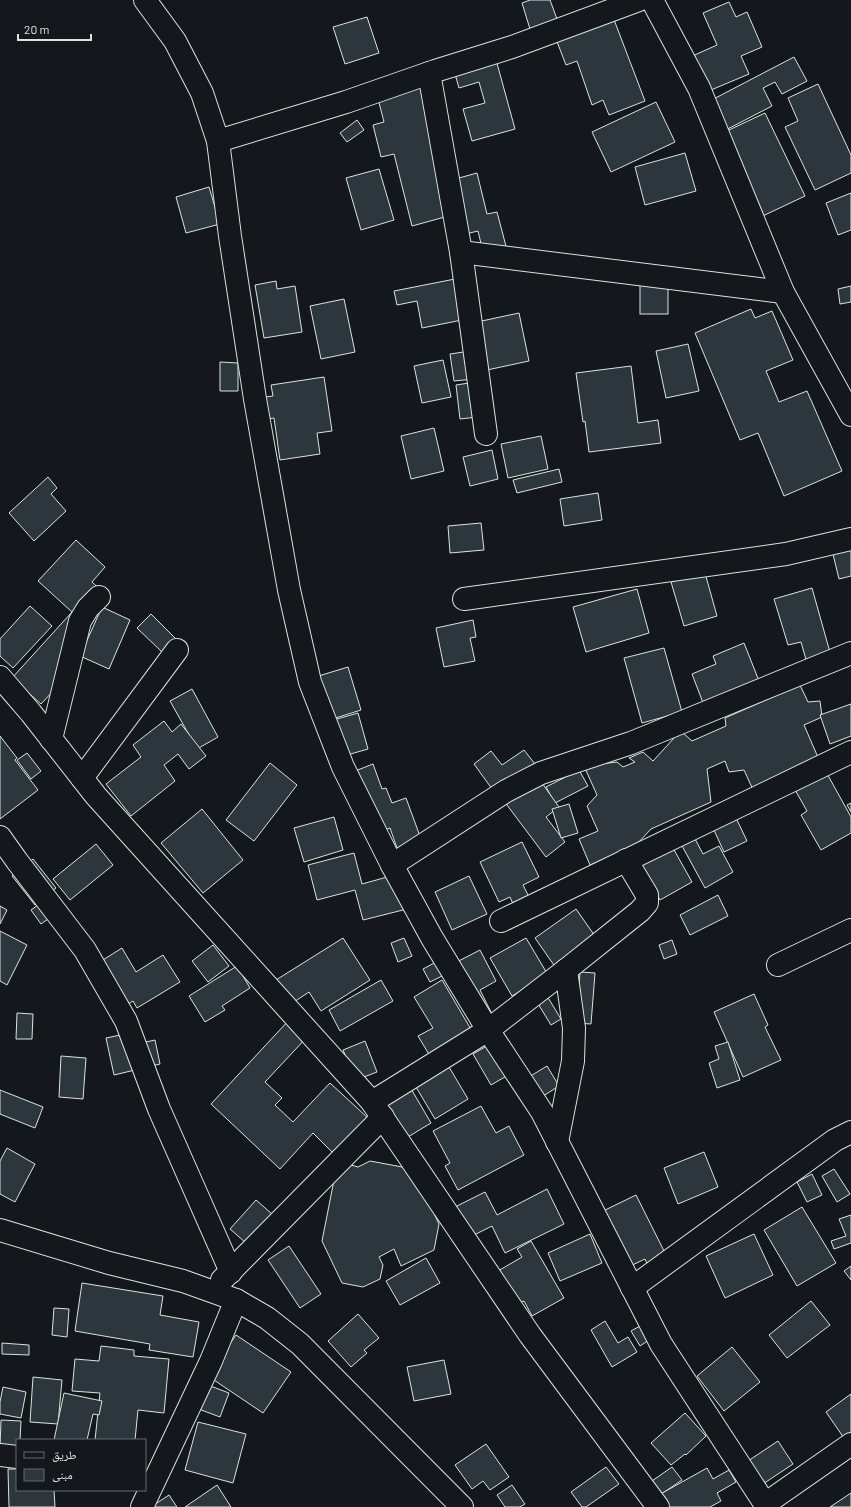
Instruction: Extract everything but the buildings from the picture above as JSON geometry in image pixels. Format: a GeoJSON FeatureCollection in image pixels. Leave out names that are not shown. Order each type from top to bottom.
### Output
{"type":"FeatureCollection","features":[{"type":"Feature","properties":{"kind":"street"},"geometry":{"type":"LineString","coordinates":[[145,0],[175,41],[202,93],[218,141],[230,236],[257,406],[289,590],[310,682],[343,768],[432,938],[488,1030],[542,1112],[661,1344],[766,1506],[851,1444]]}},
{"type":"Feature","properties":{"kind":"street"},"geometry":{"type":"LineString","coordinates":[[218,141],[346,102],[429,73],[512,47],[639,0]]}},
{"type":"Feature","properties":{"kind":"street"},"geometry":{"type":"LineString","coordinates":[[652,0],[699,88],[783,292],[851,415]]}},
{"type":"Feature","properties":{"kind":"street"},"geometry":{"type":"LineString","coordinates":[[429,73],[462,252],[486,434]]}},
{"type":"Feature","properties":{"kind":"street"},"geometry":{"type":"LineString","coordinates":[[462,252],[783,292]]}},
{"type":"Feature","properties":{"kind":"street"},"geometry":{"type":"LineString","coordinates":[[464,599],[786,554],[851,539]]}},
{"type":"Feature","properties":{"kind":"street"},"geometry":{"type":"LineString","coordinates":[[51,739],[80,621],[88,608],[99,597]]}},
{"type":"Feature","properties":{"kind":"street"},"geometry":{"type":"LineString","coordinates":[[82,778],[178,650]]}},
{"type":"Feature","properties":{"kind":"street"},"geometry":{"type":"LineString","coordinates":[[392,864],[506,791],[541,773],[631,743],[851,653]]}},
{"type":"Feature","properties":{"kind":"street"},"geometry":{"type":"LineString","coordinates":[[0,678],[96,796],[378,1110],[530,1335],[658,1507]]}},
{"type":"Feature","properties":{"kind":"street"},"geometry":{"type":"LineString","coordinates":[[501,921],[851,752]]}},
{"type":"Feature","properties":{"kind":"street"},"geometry":{"type":"LineString","coordinates":[[0,837],[85,950],[126,1021],[159,1109],[231,1272]]}},
{"type":"Feature","properties":{"kind":"street"},"geometry":{"type":"LineString","coordinates":[[212,1291],[378,1110],[488,1030],[640,911],[647,903],[647,895],[626,860]]}},
{"type":"Feature","properties":{"kind":"street"},"geometry":{"type":"LineString","coordinates":[[778,965],[851,930]]}},
{"type":"Feature","properties":{"kind":"street"},"geometry":{"type":"LineString","coordinates":[[557,1142],[573,1061],[574,1028],[566,970]]}},
{"type":"Feature","properties":{"kind":"street"},"geometry":{"type":"LineString","coordinates":[[632,1288],[828,1145],[851,1132]]}},
{"type":"Feature","properties":{"kind":"street"},"geometry":{"type":"LineString","coordinates":[[0,1230],[109,1263],[183,1281],[236,1300],[267,1318],[300,1344],[462,1507]]}},
{"type":"Feature","properties":{"kind":"street"},"geometry":{"type":"LineString","coordinates":[[142,1507],[149,1481],[211,1361],[236,1300]]}},
{"type":"Feature","properties":{"kind":"street"},"geometry":{"type":"LineString","coordinates":[[0,1455],[16,1457]]}}]}
